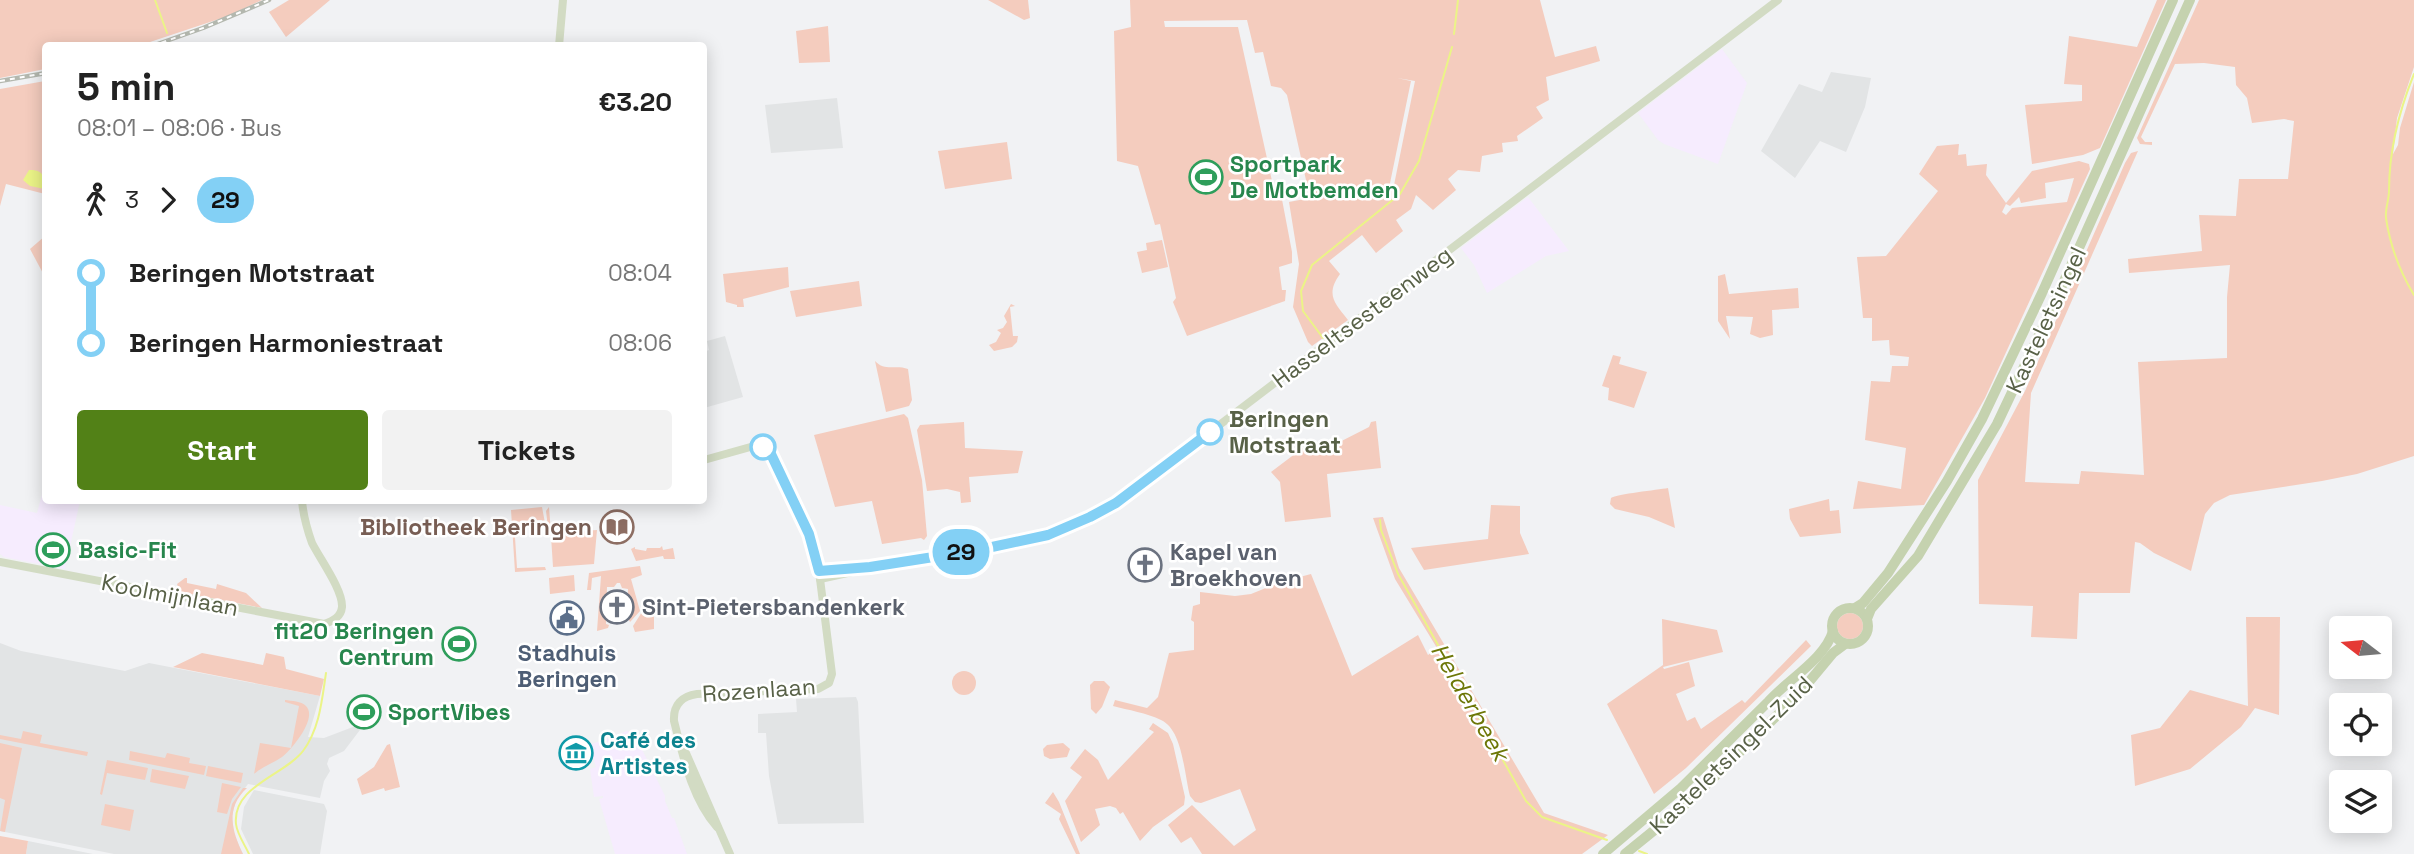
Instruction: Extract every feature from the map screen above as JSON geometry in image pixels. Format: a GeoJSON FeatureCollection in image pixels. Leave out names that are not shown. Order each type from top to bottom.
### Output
{"type":"FeatureCollection","features":[{"type":"Feature","properties":{"kind":"main road","name":"Kasteletsingel"},"geometry":{"type":"LineString","coordinates":[[1855,608],[1863,603],[1888,573],[1947,481],[1982,419],[2174,0]]}},
{"type":"Feature","properties":{"kind":"main road","name":"Kasteletsingel"},"geometry":{"type":"LineString","coordinates":[[1867,619],[1871,609],[1918,556],[1997,424],[2190,0]]}},
{"type":"Feature","properties":{"kind":"main road"},"geometry":{"type":"LineString","coordinates":[[1846,608],[1863,612],[1867,619],[1868,629],[1864,638],[1858,642],[1845,643],[1836,637],[1833,631],[1833,621],[1839,611],[1846,608]]}},
{"type":"Feature","properties":{"kind":"main road","name":"Kasteletsingel-Zuid"},"geometry":{"type":"LineString","coordinates":[[1603,854],[1681,789],[1781,687],[1806,667],[1829,642],[1833,631]]}},
{"type":"Feature","properties":{"kind":"main road","name":"Kasteletsingel-Zuid"},"geometry":{"type":"LineString","coordinates":[[1625,854],[1678,811],[1719,772],[1798,695],[1833,653],[1845,643]]}},
{"type":"Feature","properties":{"kind":"street"},"geometry":{"type":"LineString","coordinates":[[559,42],[563,0]]}},
{"type":"Feature","properties":{"kind":"street","name":"Hasseltsesteenweg"},"geometry":{"type":"LineString","coordinates":[[819,575],[1036,538],[1073,525],[1116,503],[1778,0]]}},
{"type":"Feature","properties":{"kind":"street"},"geometry":{"type":"LineString","coordinates":[[707,459],[759,446],[770,452],[809,534],[819,575]]}},
{"type":"Feature","properties":{"kind":"street","name":"Koolmijnlaan"},"geometry":{"type":"LineString","coordinates":[[0,562],[316,624],[328,623],[338,617],[341,597],[309,534],[303,504]]}},
{"type":"Feature","properties":{"kind":"street","name":"Rozenlaan"},"geometry":{"type":"LineString","coordinates":[[730,854],[706,795],[682,748],[673,718],[677,705],[685,697],[697,694],[818,690],[829,683],[832,674],[819,575]]}},
{"type":"Feature","properties":{"kind":"shaded area"},"geometry":{"type":"Polygon","coordinates":[[[0,0],[262,0],[228,16],[150,42],[42,42],[42,70],[0,78],[0,0]]]}},
{"type":"Feature","properties":{"kind":"shaded area"},"geometry":{"type":"Polygon","coordinates":[[[289,0],[330,0],[286,37],[269,12],[289,0]]]}},
{"type":"Feature","properties":{"kind":"shaded area"},"geometry":{"type":"Polygon","coordinates":[[[988,0],[1028,0],[1030,18],[1024,20],[988,0]]]}},
{"type":"Feature","properties":{"kind":"shaded area"},"geometry":{"type":"Polygon","coordinates":[[[1130,0],[1540,0],[1555,57],[1596,46],[1600,61],[1546,77],[1549,100],[1536,107],[1543,118],[1517,136],[1518,141],[1502,143],[1503,152],[1482,156],[1480,172],[1458,170],[1448,179],[1456,190],[1433,210],[1416,195],[1411,209],[1396,220],[1403,231],[1376,253],[1362,235],[1329,261],[1340,274],[1333,288],[1334,298],[1348,320],[1312,346],[1293,307],[1299,264],[1289,202],[1310,198],[1287,95],[1281,88],[1271,86],[1263,52],[1255,53],[1247,20],[1164,21],[1165,27],[1238,27],[1274,190],[1280,189],[1292,252],[1292,263],[1279,267],[1282,290],[1286,290],[1285,301],[1187,336],[1173,302],[1176,298],[1160,224],[1155,225],[1138,166],[1117,161],[1114,31],[1131,27],[1130,0]],[[1397,78],[1411,81],[1389,188],[1393,190],[1415,81],[1397,78]]]}},
{"type":"Feature","properties":{"kind":"shaded area"},"geometry":{"type":"Polygon","coordinates":[[[2157,0],[2166,0],[2100,148],[2083,155],[2032,164],[2025,105],[2082,101],[2082,85],[2064,84],[2069,36],[2137,47],[2157,0]]]}},
{"type":"Feature","properties":{"kind":"shaded area"},"geometry":{"type":"Polygon","coordinates":[[[2199,0],[2414,0],[2414,67],[2397,118],[2393,154],[2398,145],[2400,128],[2414,82],[2414,456],[2357,474],[2230,495],[2214,503],[2205,514],[2191,571],[2135,542],[2130,593],[2079,593],[2077,639],[2031,637],[2033,606],[1979,604],[1978,480],[2025,391],[2125,163],[2131,153],[2138,151],[2031,393],[2025,482],[2079,484],[2081,471],[2144,475],[2138,362],[2227,358],[2230,265],[2129,273],[2128,259],[2202,251],[2199,215],[2236,216],[2239,179],[2288,179],[2294,121],[2284,119],[2252,123],[2247,98],[2236,85],[2235,67],[2204,63],[2175,64],[2141,137],[2145,142],[2152,142],[2152,145],[2140,144],[2137,138],[2199,0]]]}},
{"type":"Feature","properties":{"kind":"shaded area"},"geometry":{"type":"Polygon","coordinates":[[[828,26],[830,62],[799,63],[796,31],[828,26]]]}},
{"type":"Feature","properties":{"kind":"shaded area"},"geometry":{"type":"Polygon","coordinates":[[[1722,49],[1747,83],[1718,164],[1664,144],[1638,113],[1722,49]]]}},
{"type":"Feature","properties":{"kind":"shaded area"},"geometry":{"type":"Polygon","coordinates":[[[1831,72],[1871,78],[1865,107],[1846,152],[1820,141],[1795,178],[1761,151],[1799,84],[1822,92],[1831,72]]]}},
{"type":"Feature","properties":{"kind":"shaded area"},"geometry":{"type":"Polygon","coordinates":[[[42,82],[42,193],[6,184],[0,206],[0,89],[42,82]]]}},
{"type":"Feature","properties":{"kind":"shaded area"},"geometry":{"type":"Polygon","coordinates":[[[837,98],[843,148],[771,153],[765,105],[837,98]]]}},
{"type":"Feature","properties":{"kind":"shaded area"},"geometry":{"type":"Polygon","coordinates":[[[1007,142],[1012,179],[945,189],[938,151],[1007,142]]]}},
{"type":"Feature","properties":{"kind":"shaded area"},"geometry":{"type":"Polygon","coordinates":[[[1959,144],[1958,155],[1966,154],[1967,166],[1987,164],[1986,175],[2006,203],[2032,171],[2079,161],[2089,164],[2090,169],[1985,398],[1924,505],[1853,509],[1858,481],[1901,489],[1906,448],[1865,440],[1871,381],[1890,382],[1892,366],[1908,366],[1909,357],[1890,355],[1889,340],[1872,341],[1872,318],[1863,318],[1857,257],[1886,256],[1938,191],[1919,174],[1937,146],[1959,144]],[[2074,178],[2045,183],[2046,198],[2021,203],[2019,197],[2010,206],[2006,204],[2002,212],[2006,215],[2012,208],[2067,202],[2074,178]]]}},
{"type":"Feature","properties":{"kind":"shaded area"},"geometry":{"type":"Polygon","coordinates":[[[29,170],[38,171],[42,174],[42,188],[30,186],[23,180],[29,170]]]}},
{"type":"Feature","properties":{"kind":"shaded area"},"geometry":{"type":"Polygon","coordinates":[[[1528,197],[1569,251],[1546,256],[1487,293],[1474,265],[1461,248],[1528,197]]]}},
{"type":"Feature","properties":{"kind":"shaded area"},"geometry":{"type":"Polygon","coordinates":[[[42,239],[42,271],[30,249],[42,239]]]}},
{"type":"Feature","properties":{"kind":"shaded area"},"geometry":{"type":"Polygon","coordinates":[[[1162,240],[1168,267],[1142,273],[1137,252],[1147,250],[1146,243],[1162,240]]]}},
{"type":"Feature","properties":{"kind":"shaded area"},"geometry":{"type":"Polygon","coordinates":[[[788,267],[789,287],[743,299],[744,307],[726,302],[723,274],[788,267]]]}},
{"type":"Feature","properties":{"kind":"shaded area"},"geometry":{"type":"Polygon","coordinates":[[[1725,274],[1729,294],[1798,288],[1799,308],[1772,310],[1773,335],[1760,338],[1750,334],[1753,317],[1726,316],[1730,339],[1718,321],[1718,276],[1725,274]]]}},
{"type":"Feature","properties":{"kind":"shaded area"},"geometry":{"type":"Polygon","coordinates":[[[859,281],[862,306],[796,317],[790,291],[859,281]]]}},
{"type":"Feature","properties":{"kind":"shaded area"},"geometry":{"type":"Polygon","coordinates":[[[1011,304],[1015,306],[1010,307],[1013,336],[1018,336],[1017,342],[1012,347],[994,351],[989,345],[996,342],[1001,333],[997,330],[1003,328],[1007,322],[1004,316],[1011,304]]]}},
{"type":"Feature","properties":{"kind":"shaded area"},"geometry":{"type":"Polygon","coordinates":[[[725,336],[743,397],[707,407],[707,341],[725,336]]]}},
{"type":"Feature","properties":{"kind":"shaded area"},"geometry":{"type":"Polygon","coordinates":[[[1613,355],[1621,357],[1619,364],[1647,372],[1634,408],[1608,400],[1609,388],[1602,386],[1613,355]]]}},
{"type":"Feature","properties":{"kind":"shaded area"},"geometry":{"type":"Polygon","coordinates":[[[875,361],[887,367],[908,369],[912,400],[909,406],[886,412],[875,361]]]}},
{"type":"Feature","properties":{"kind":"shaded area"},"geometry":{"type":"Polygon","coordinates":[[[904,414],[908,418],[922,480],[927,536],[924,540],[921,538],[882,544],[872,501],[835,507],[814,435],[904,414]]]}},
{"type":"Feature","properties":{"kind":"shaded area"},"geometry":{"type":"Polygon","coordinates":[[[1376,421],[1381,468],[1327,474],[1331,517],[1285,522],[1280,482],[1271,472],[1312,441],[1318,453],[1376,421]]]}},
{"type":"Feature","properties":{"kind":"shaded area"},"geometry":{"type":"Polygon","coordinates":[[[964,422],[965,448],[1023,451],[1018,473],[969,477],[971,502],[961,503],[960,492],[947,489],[927,491],[917,430],[920,425],[964,422]]]}},
{"type":"Feature","properties":{"kind":"shaded area"},"geometry":{"type":"Polygon","coordinates":[[[1668,488],[1675,528],[1649,517],[1615,509],[1610,504],[1611,498],[1668,488]]]}},
{"type":"Feature","properties":{"kind":"shaded area"},"geometry":{"type":"Polygon","coordinates":[[[42,495],[42,504],[79,504],[65,569],[0,554],[0,505],[37,513],[42,495]]]}},
{"type":"Feature","properties":{"kind":"shaded area"},"geometry":{"type":"Polygon","coordinates":[[[1829,499],[1830,511],[1839,510],[1841,533],[1800,537],[1790,519],[1789,509],[1829,499]]]}},
{"type":"Feature","properties":{"kind":"shaded area"},"geometry":{"type":"Polygon","coordinates":[[[1491,505],[1520,506],[1520,533],[1529,554],[1424,570],[1411,548],[1488,539],[1491,505]]]}},
{"type":"Feature","properties":{"kind":"shaded area"},"geometry":{"type":"Polygon","coordinates":[[[542,507],[545,523],[543,524],[542,520],[514,522],[517,568],[545,567],[546,570],[515,572],[511,510],[542,507]]]}},
{"type":"Feature","properties":{"kind":"shaded area"},"geometry":{"type":"Polygon","coordinates":[[[549,507],[551,533],[597,530],[594,564],[553,567],[546,511],[549,507]]]}},
{"type":"Feature","properties":{"kind":"shaded area"},"geometry":{"type":"Polygon","coordinates":[[[1383,517],[1399,568],[1544,813],[1608,835],[1582,854],[1202,854],[1191,837],[1181,843],[1168,825],[1192,805],[1234,846],[1256,830],[1240,789],[1201,803],[1195,802],[1190,796],[1182,754],[1168,725],[1150,715],[1113,706],[1115,700],[1147,708],[1158,697],[1169,653],[1194,650],[1194,622],[1191,620],[1193,606],[1200,604],[1200,592],[1235,596],[1251,594],[1311,574],[1352,676],[1418,635],[1428,655],[1437,648],[1395,579],[1373,518],[1383,517]]]}},
{"type":"Feature","properties":{"kind":"shaded area"},"geometry":{"type":"Polygon","coordinates":[[[662,546],[663,550],[673,548],[675,559],[664,559],[663,556],[636,561],[631,549],[635,547],[646,551],[647,548],[662,546]]]}},
{"type":"Feature","properties":{"kind":"shaded area"},"geometry":{"type":"Polygon","coordinates":[[[640,566],[642,575],[631,579],[640,611],[630,622],[627,616],[628,589],[622,588],[620,583],[607,587],[606,624],[609,625],[608,628],[597,631],[601,576],[592,578],[591,590],[587,590],[589,573],[640,566]]]}},
{"type":"Feature","properties":{"kind":"shaded area"},"geometry":{"type":"Polygon","coordinates":[[[574,575],[575,591],[550,594],[549,578],[574,575]]]}},
{"type":"Feature","properties":{"kind":"shaded area"},"geometry":{"type":"Polygon","coordinates":[[[185,578],[187,583],[216,589],[217,584],[246,593],[262,608],[180,592],[177,584],[185,578]]]}},
{"type":"Feature","properties":{"kind":"shaded area"},"geometry":{"type":"Polygon","coordinates":[[[642,612],[654,613],[654,629],[635,632],[633,626],[642,612]]]}},
{"type":"Feature","properties":{"kind":"shaded area"},"geometry":{"type":"Polygon","coordinates":[[[1850,613],[1859,617],[1863,626],[1859,635],[1850,639],[1841,635],[1837,626],[1841,617],[1850,613]]]}},
{"type":"Feature","properties":{"kind":"shaded area"},"geometry":{"type":"Polygon","coordinates":[[[2246,617],[2280,617],[2279,715],[2255,708],[2241,727],[2190,769],[2135,786],[2131,735],[2160,728],[2190,690],[2248,706],[2246,617]]]}},
{"type":"Feature","properties":{"kind":"shaded area"},"geometry":{"type":"Polygon","coordinates":[[[1662,619],[1717,630],[1723,652],[1663,667],[1664,669],[1689,662],[1695,686],[1676,694],[1687,721],[1695,717],[1701,729],[1742,700],[1745,703],[1806,640],[1811,646],[1686,768],[1654,794],[1607,704],[1663,665],[1662,619]]]}},
{"type":"Feature","properties":{"kind":"shaded area"},"geometry":{"type":"Polygon","coordinates":[[[0,643],[21,651],[125,671],[149,663],[320,696],[308,737],[324,738],[366,722],[344,751],[329,758],[327,764],[330,771],[324,781],[320,798],[248,784],[236,800],[232,816],[234,834],[243,854],[114,854],[0,831],[0,643]]]}},
{"type":"Feature","properties":{"kind":"shaded area"},"geometry":{"type":"Polygon","coordinates":[[[202,653],[263,665],[266,653],[284,657],[286,669],[324,679],[320,696],[173,667],[202,653]]]}},
{"type":"Feature","properties":{"kind":"shaded area"},"geometry":{"type":"Polygon","coordinates":[[[964,671],[975,678],[976,683],[969,694],[964,695],[953,688],[952,683],[959,672],[964,671]]]}},
{"type":"Feature","properties":{"kind":"shaded area"},"geometry":{"type":"Polygon","coordinates":[[[1094,681],[1104,681],[1110,687],[1102,707],[1096,714],[1091,709],[1090,685],[1094,681]]]}},
{"type":"Feature","properties":{"kind":"shaded area"},"geometry":{"type":"Polygon","coordinates":[[[856,697],[864,823],[778,824],[769,776],[766,733],[758,733],[758,714],[797,712],[796,699],[856,697]]]}},
{"type":"Feature","properties":{"kind":"shaded area"},"geometry":{"type":"Polygon","coordinates":[[[285,700],[299,702],[309,711],[306,725],[291,748],[299,706],[285,700]]]}},
{"type":"Feature","properties":{"kind":"shaded area"},"geometry":{"type":"Polygon","coordinates":[[[1153,723],[1168,733],[1173,744],[1185,797],[1184,805],[1153,827],[1140,841],[1123,812],[1120,814],[1116,808],[1110,806],[1095,809],[1100,825],[1081,842],[1065,801],[1082,777],[1070,768],[1085,749],[1098,760],[1108,780],[1154,732],[1149,729],[1153,723]]]}},
{"type":"Feature","properties":{"kind":"shaded area"},"geometry":{"type":"Polygon","coordinates":[[[23,731],[42,735],[40,743],[88,752],[87,756],[0,739],[0,735],[21,739],[23,731]]]}},
{"type":"Feature","properties":{"kind":"shaded area"},"geometry":{"type":"Polygon","coordinates":[[[627,731],[634,733],[665,796],[687,854],[615,854],[599,799],[603,796],[594,797],[590,769],[596,767],[589,745],[627,731]]]}},
{"type":"Feature","properties":{"kind":"shaded area"},"geometry":{"type":"Polygon","coordinates":[[[0,743],[22,748],[5,832],[0,831],[5,800],[0,798],[0,743]]]}},
{"type":"Feature","properties":{"kind":"shaded area"},"geometry":{"type":"Polygon","coordinates":[[[260,743],[291,748],[282,757],[254,774],[260,743]]]}},
{"type":"Feature","properties":{"kind":"shaded area"},"geometry":{"type":"Polygon","coordinates":[[[1063,743],[1070,749],[1067,757],[1050,759],[1044,756],[1043,749],[1047,745],[1063,743]]]}},
{"type":"Feature","properties":{"kind":"shaded area"},"geometry":{"type":"Polygon","coordinates":[[[390,744],[400,787],[385,791],[384,788],[362,795],[357,779],[374,767],[390,744]]]}},
{"type":"Feature","properties":{"kind":"shaded area"},"geometry":{"type":"Polygon","coordinates":[[[130,751],[165,758],[167,753],[190,758],[189,763],[206,766],[204,775],[129,760],[130,751]]]}},
{"type":"Feature","properties":{"kind":"shaded area"},"geometry":{"type":"Polygon","coordinates":[[[107,760],[148,768],[145,780],[107,773],[102,795],[100,794],[107,760]]]}},
{"type":"Feature","properties":{"kind":"shaded area"},"geometry":{"type":"Polygon","coordinates":[[[208,766],[243,773],[241,783],[206,776],[208,766]]]}},
{"type":"Feature","properties":{"kind":"shaded area"},"geometry":{"type":"Polygon","coordinates":[[[152,769],[189,776],[185,789],[150,782],[152,769]]]}},
{"type":"Feature","properties":{"kind":"shaded area"},"geometry":{"type":"Polygon","coordinates":[[[222,783],[241,787],[232,799],[227,814],[217,812],[222,783]]]}},
{"type":"Feature","properties":{"kind":"shaded area"},"geometry":{"type":"Polygon","coordinates":[[[243,788],[247,788],[236,804],[233,820],[243,854],[221,854],[232,804],[243,788]]]}},
{"type":"Feature","properties":{"kind":"shaded area"},"geometry":{"type":"Polygon","coordinates":[[[254,790],[324,804],[327,811],[320,854],[253,854],[241,829],[244,807],[254,790]]]}},
{"type":"Feature","properties":{"kind":"shaded area"},"geometry":{"type":"Polygon","coordinates":[[[1053,792],[1080,854],[1076,854],[1059,819],[1061,814],[1045,803],[1053,792]]]}},
{"type":"Feature","properties":{"kind":"shaded area"},"geometry":{"type":"Polygon","coordinates":[[[105,804],[134,810],[130,831],[101,825],[105,804]]]}},
{"type":"Feature","properties":{"kind":"shaded area"},"geometry":{"type":"Polygon","coordinates":[[[0,836],[28,841],[26,854],[0,854],[0,836]]]}},
{"type":"Feature","properties":{"kind":"shaded area"},"geometry":{"type":"Polygon","coordinates":[[[28,841],[93,854],[26,854],[28,841]]]}},
{"type":"Feature","properties":{"kind":"waterway"},"geometry":{"type":"LineString","coordinates":[[155,0],[167,33]]}},
{"type":"Feature","properties":{"kind":"waterway","name":"Helderbeek"},"geometry":{"type":"LineString","coordinates":[[1454,34],[1458,0]]}},
{"type":"Feature","properties":{"kind":"waterway","name":"Helderbeek"},"geometry":{"type":"LineString","coordinates":[[1323,338],[1303,311],[1301,291],[1312,265],[1400,194],[1419,161],[1452,47]]}},
{"type":"Feature","properties":{"kind":"waterway"},"geometry":{"type":"LineString","coordinates":[[2414,74],[2396,132],[2386,215],[2396,258],[2414,295]]}},
{"type":"Feature","properties":{"kind":"waterway","name":"Helderbeek"},"geometry":{"type":"LineString","coordinates":[[1380,520],[1381,530],[1398,574],[1526,801],[1542,817],[1607,840]]}},
{"type":"Feature","properties":{"kind":"waterway"},"geometry":{"type":"LineString","coordinates":[[249,854],[239,836],[237,811],[242,800],[251,791],[295,759],[309,742],[317,723],[326,673]]}},
{"type":"Feature","properties":{"kind":"waterway","name":"Helderbeek"},"geometry":{"type":"LineString","coordinates":[[1639,851],[1647,854]]}},
{"type":"Feature","properties":{"kind":"railway"},"geometry":{"type":"LineString","coordinates":[[163,42],[269,0]]}},
{"type":"Feature","properties":{"kind":"railway"},"geometry":{"type":"LineString","coordinates":[[0,81],[42,74]]}},
{"type":"Feature","properties":{"kind":"bus line","name":"29"},"geometry":{"type":"LineString","coordinates":[[763,447],[770,452],[809,534],[819,571],[870,567],[1023,542],[1048,535],[1116,503],[1210,432]]}},
{"type":"Feature","properties":{"kind":"place","name":"Sportpark De Motbemden"},"geometry":{"type":"Point","coordinates":[1206,177]}},
{"type":"Feature","properties":{"kind":"place","name":"Beringen Motstraat"},"geometry":{"type":"Point","coordinates":[1210,432]}},
{"type":"Feature","properties":{"kind":"place","name":"Bibliotheek Beringen"},"geometry":{"type":"Point","coordinates":[617,527]}},
{"type":"Feature","properties":{"kind":"place","name":"Basic-Fit"},"geometry":{"type":"Point","coordinates":[53,550]}},
{"type":"Feature","properties":{"kind":"place","name":"Kapel van Broekhoven"},"geometry":{"type":"Point","coordinates":[1145,565]}},
{"type":"Feature","properties":{"kind":"place","name":"Sint-Pietersbandenkerk"},"geometry":{"type":"Point","coordinates":[617,607]}},
{"type":"Feature","properties":{"kind":"place","name":"Stadhuis Beringen"},"geometry":{"type":"Point","coordinates":[567,618]}},
{"type":"Feature","properties":{"kind":"place","name":"fit20 Beringen Centrum"},"geometry":{"type":"Point","coordinates":[459,644]}},
{"type":"Feature","properties":{"kind":"place","name":"SportVibes"},"geometry":{"type":"Point","coordinates":[364,712]}},
{"type":"Feature","properties":{"kind":"place","name":"Café des Artistes"},"geometry":{"type":"Point","coordinates":[576,753]}}]}
